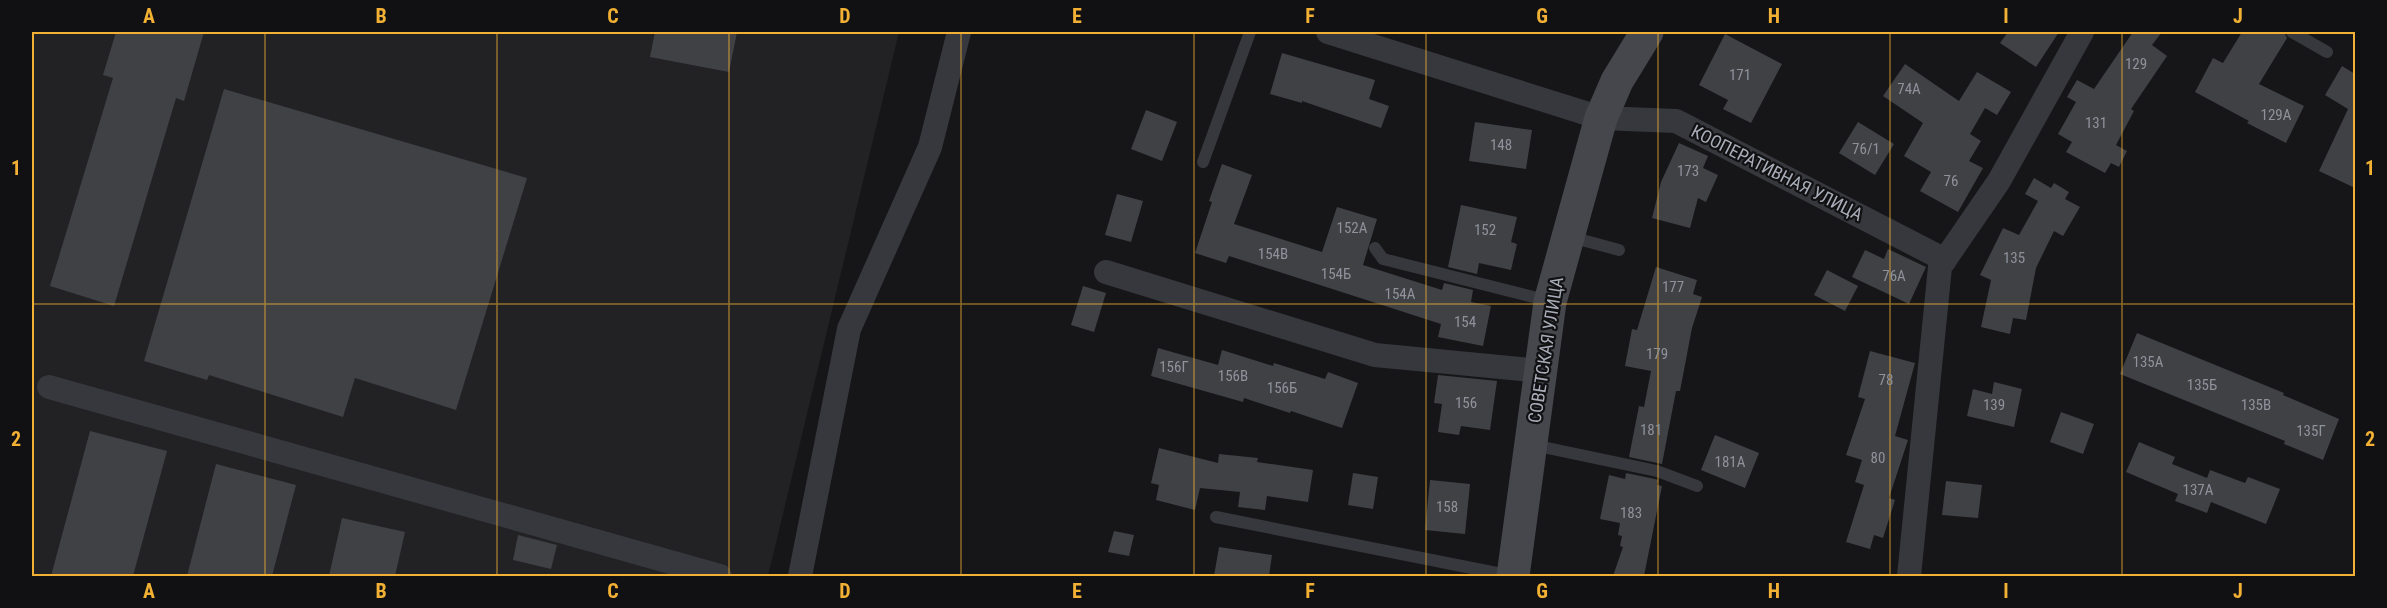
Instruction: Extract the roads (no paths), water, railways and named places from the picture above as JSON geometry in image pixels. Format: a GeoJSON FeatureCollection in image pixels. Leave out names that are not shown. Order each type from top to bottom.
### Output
{"type":"FeatureCollection","features":[{"type":"Feature","properties":{"kind":"street"},"geometry":{"type":"LineString","coordinates":[[800,576],[849,329],[930,147],[959,32]]}},
{"type":"Feature","properties":{"kind":"street","name":"КООПЕРАТИВНАЯ УЛИЦА"},"geometry":{"type":"LineString","coordinates":[[1328,32],[1601,118],[1676,121],[1945,260]]}},
{"type":"Feature","properties":{"kind":"street","name":"СОВЕТСКАЯ УЛИЦА"},"geometry":{"type":"LineString","coordinates":[[1513,576],[1550,302],[1601,118],[1617,81],[1647,32]]}},
{"type":"Feature","properties":{"kind":"street"},"geometry":{"type":"LineString","coordinates":[[1909,576],[1940,267],[1999,181],[2082,32]]}},
{"type":"Feature","properties":{"kind":"street"},"geometry":{"type":"LineString","coordinates":[[1106,272],[1375,355],[1541,371]]}},
{"type":"Feature","properties":{"kind":"street"},"geometry":{"type":"LineString","coordinates":[[49,387],[720,576]]}},
{"type":"Feature","properties":{"kind":"lane"},"geometry":{"type":"LineString","coordinates":[[1203,162],[1250,32]]}},
{"type":"Feature","properties":{"kind":"lane"},"geometry":{"type":"LineString","coordinates":[[2292,32],[2327,52]]}},
{"type":"Feature","properties":{"kind":"lane"},"geometry":{"type":"LineString","coordinates":[[1569,236],[1619,250]]}},
{"type":"Feature","properties":{"kind":"lane"},"geometry":{"type":"LineString","coordinates":[[1375,248],[1383,259],[1550,302]]}},
{"type":"Feature","properties":{"kind":"lane"},"geometry":{"type":"LineString","coordinates":[[1531,445],[1657,471],[1697,486]]}},
{"type":"Feature","properties":{"kind":"lane"},"geometry":{"type":"LineString","coordinates":[[1216,517],[1513,576]]}}]}
